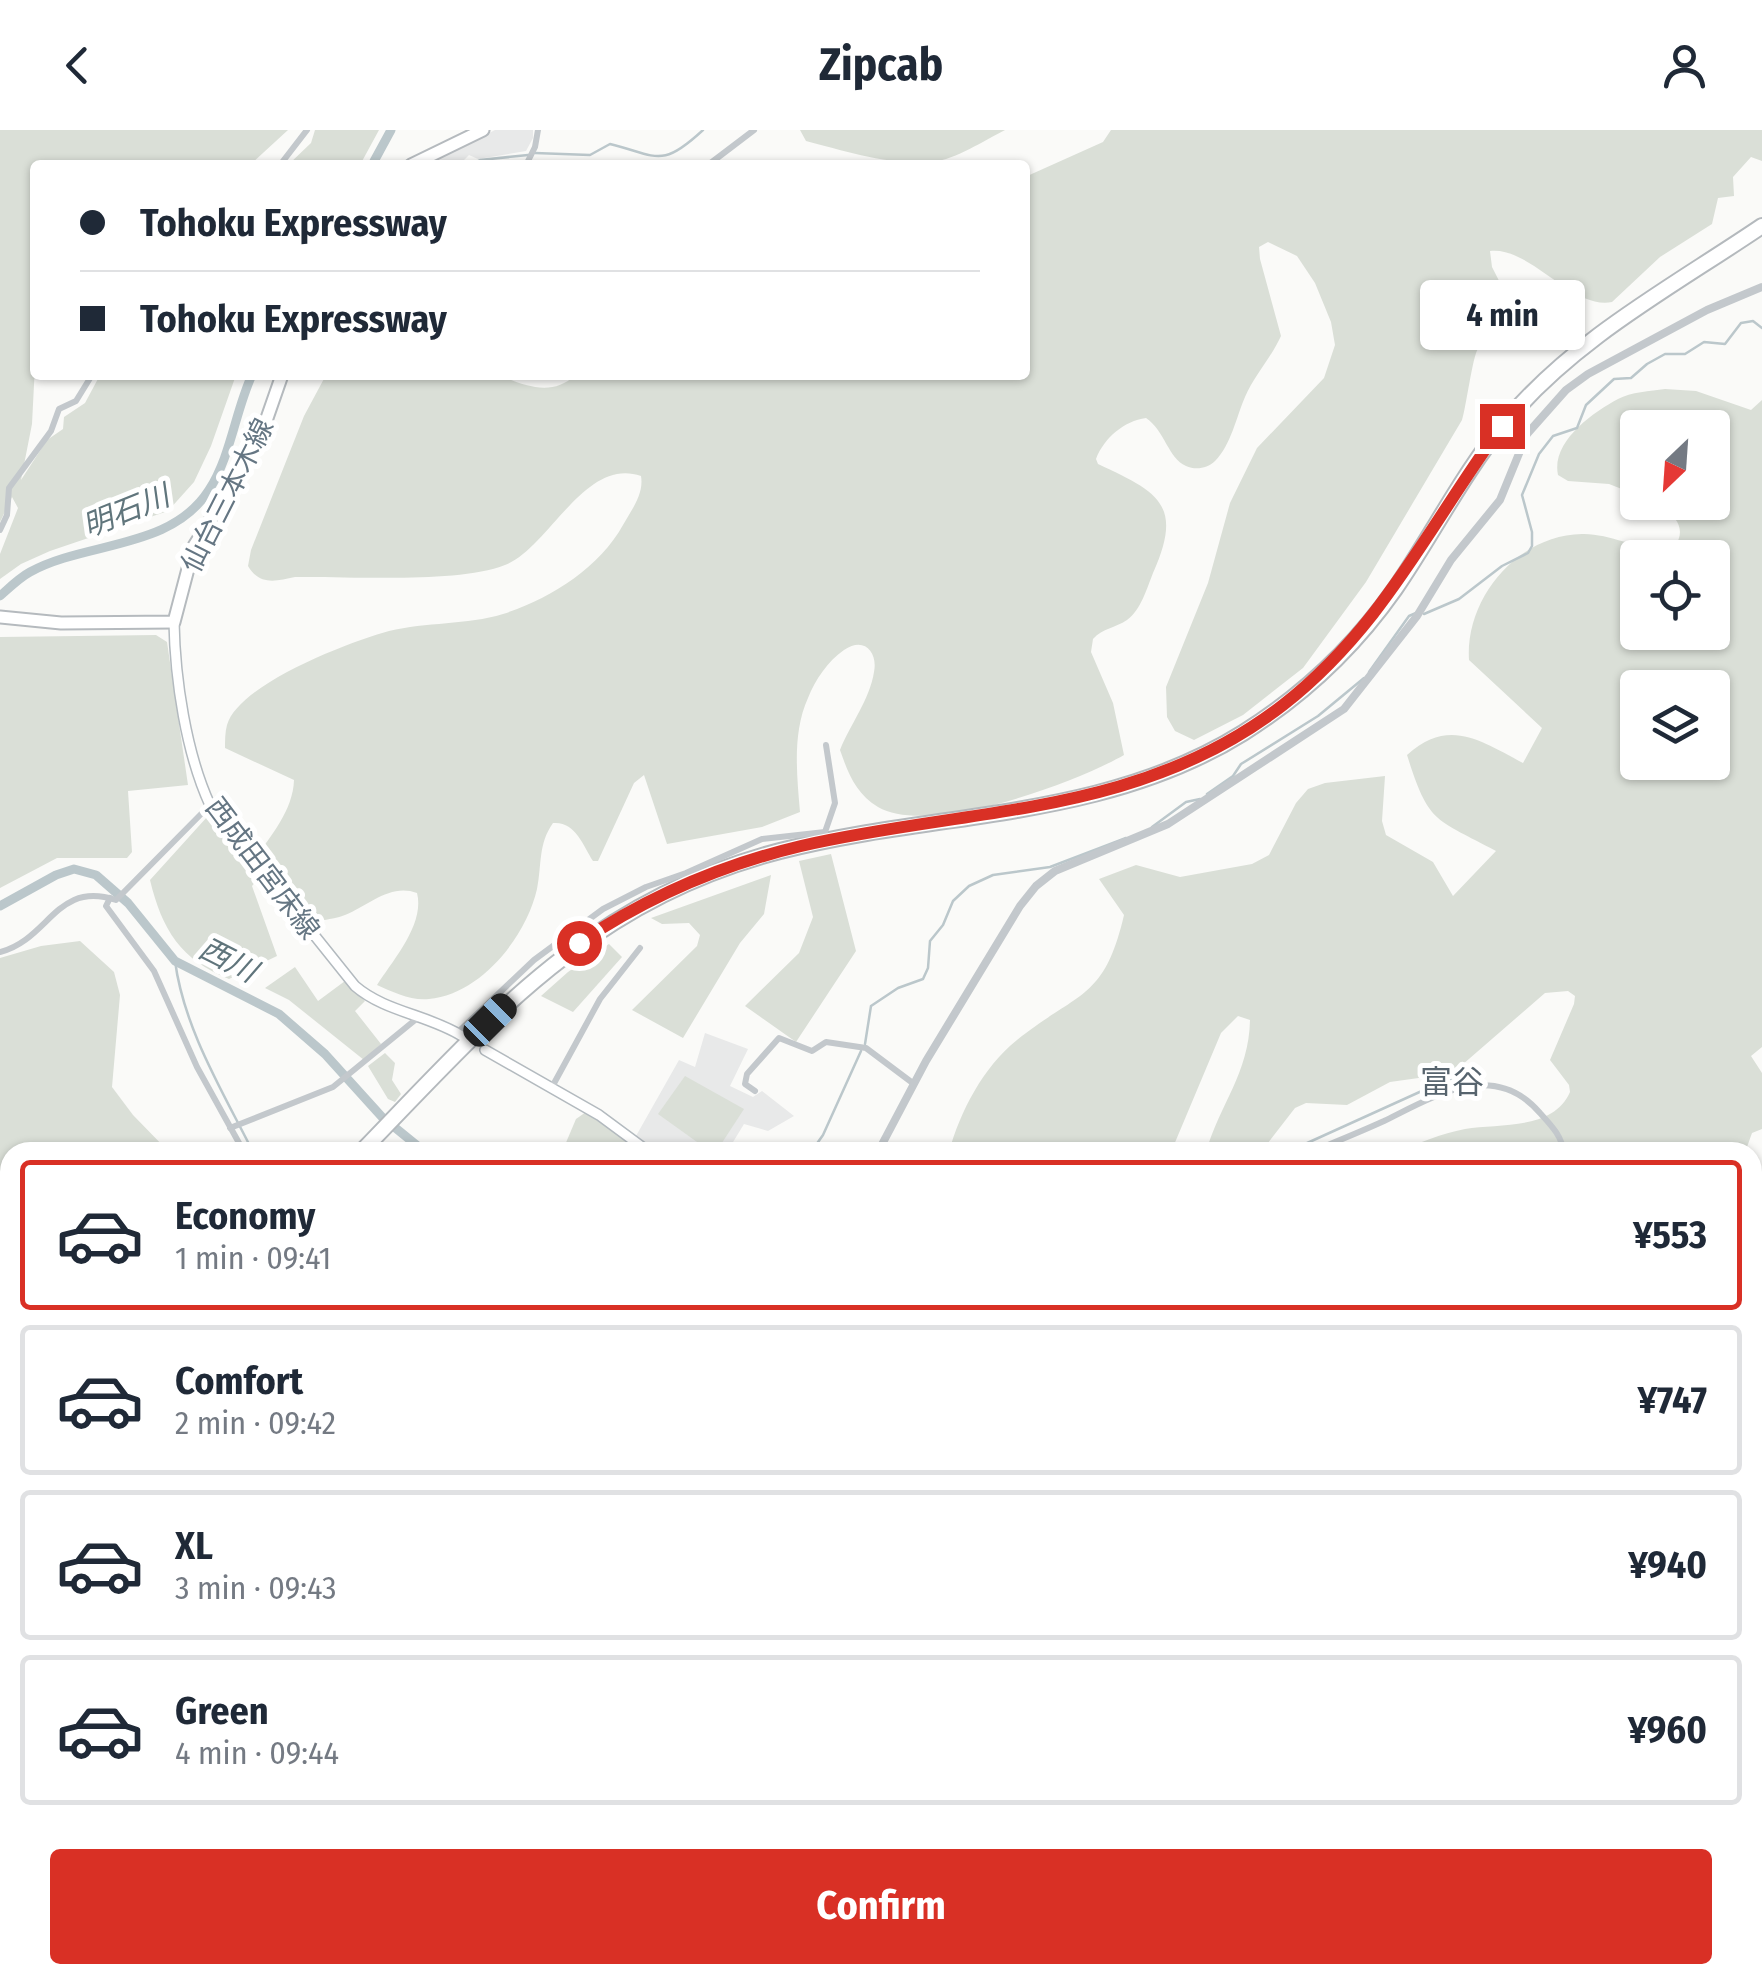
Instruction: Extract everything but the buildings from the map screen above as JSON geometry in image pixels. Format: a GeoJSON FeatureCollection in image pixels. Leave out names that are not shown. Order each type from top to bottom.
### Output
{"type":"FeatureCollection","features":[{"type":"Feature","properties":{"kind":"highway"},"geometry":{"type":"LineString","coordinates":[[1682,278],[1762,216]]}},
{"type":"Feature","properties":{"kind":"highway"},"geometry":{"type":"LineString","coordinates":[[375,1142],[505,1005],[562,956],[624,914],[680,886],[739,863],[814,843],[1035,808],[1111,791],[1177,767],[1256,724],[1311,682],[1368,624],[1486,448],[1537,387],[1595,336],[1762,226]]}},
{"type":"Feature","properties":{"kind":"highway"},"geometry":{"type":"LineString","coordinates":[[402,1116],[568,962],[629,922],[682,894],[742,871],[801,855],[1036,817],[1114,799],[1195,769],[1260,732],[1317,689],[1375,630],[1486,463],[1544,393],[1600,343],[1762,236]]}},
{"type":"Feature","properties":{"kind":"highway"},"geometry":{"type":"LineString","coordinates":[[379,1142],[384,1135]]}},
{"type":"Feature","properties":{"kind":"main road"},"geometry":{"type":"LineString","coordinates":[[421,160],[483,130]]}},
{"type":"Feature","properties":{"kind":"main road","name":"仙台三本木線"},"geometry":{"type":"LineString","coordinates":[[174,622],[194,546],[258,444],[280,380]]}},
{"type":"Feature","properties":{"kind":"main road"},"geometry":{"type":"LineString","coordinates":[[0,617],[61,623],[174,622]]}},
{"type":"Feature","properties":{"kind":"main road","name":"西成田宮床線"},"geometry":{"type":"LineString","coordinates":[[174,622],[176,671],[200,784],[210,805],[354,986],[373,1000],[460,1034]]}},
{"type":"Feature","properties":{"kind":"main road"},"geometry":{"type":"LineString","coordinates":[[485,1050],[599,1115],[636,1142]]}},
{"type":"Feature","properties":{"kind":"street"},"geometry":{"type":"LineString","coordinates":[[284,160],[307,130]]}},
{"type":"Feature","properties":{"kind":"street"},"geometry":{"type":"LineString","coordinates":[[530,158],[538,130]]}},
{"type":"Feature","properties":{"kind":"street"},"geometry":{"type":"LineString","coordinates":[[715,160],[754,130]]}},
{"type":"Feature","properties":{"kind":"street"},"geometry":{"type":"LineString","coordinates":[[883,1142],[1020,906],[1036,886],[1066,865],[1168,824],[1344,709],[1419,613],[1451,560],[1500,500],[1527,434],[1566,390],[1588,374],[1707,310],[1762,287]]}},
{"type":"Feature","properties":{"kind":"street"},"geometry":{"type":"LineString","coordinates":[[0,530],[9,488],[51,431],[59,408],[76,401],[89,380]]}},
{"type":"Feature","properties":{"kind":"street"},"geometry":{"type":"LineString","coordinates":[[460,1034],[534,960],[603,909],[646,887],[762,841],[825,832],[836,802],[826,745]]}},
{"type":"Feature","properties":{"kind":"street"},"geometry":{"type":"LineString","coordinates":[[210,805],[106,906],[154,971],[182,1037],[238,1142]]}},
{"type":"Feature","properties":{"kind":"street"},"geometry":{"type":"LineString","coordinates":[[0,952],[34,935],[73,898],[87,894],[114,898]]}},
{"type":"Feature","properties":{"kind":"street"},"geometry":{"type":"LineString","coordinates":[[552,1087],[585,1023],[640,948]]}},
{"type":"Feature","properties":{"kind":"street"},"geometry":{"type":"LineString","coordinates":[[230,1128],[333,1088],[420,1016]]}},
{"type":"Feature","properties":{"kind":"street"},"geometry":{"type":"LineString","coordinates":[[754,1091],[745,1084],[747,1074],[779,1038],[812,1051],[826,1042],[863,1047],[914,1084]]}},
{"type":"Feature","properties":{"kind":"street"},"geometry":{"type":"LineString","coordinates":[[1333,1142],[1449,1089],[1467,1086],[1505,1088],[1522,1094],[1561,1142]]}},
{"type":"Feature","properties":{"kind":"shaded area"},"geometry":{"type":"Polygon","coordinates":[[[0,130],[288,130],[255,160],[30,160],[30,380],[34,380],[32,424],[21,480],[47,440],[63,429],[64,417],[85,403],[97,380],[234,380],[194,482],[168,511],[50,551],[0,579],[0,554],[18,508],[12,497],[0,522],[0,130]]]}},
{"type":"Feature","properties":{"kind":"shaded area"},"geometry":{"type":"Polygon","coordinates":[[[315,130],[379,130],[363,160],[293,160],[311,143],[315,130]]]}},
{"type":"Feature","properties":{"kind":"shaded area"},"geometry":{"type":"Polygon","coordinates":[[[495,130],[533,130],[526,151],[478,159],[469,155],[464,160],[438,159],[495,130]]]}},
{"type":"Feature","properties":{"kind":"shaded area"},"geometry":{"type":"Polygon","coordinates":[[[800,130],[1005,130],[940,160],[888,160],[806,141],[800,130]]]}},
{"type":"Feature","properties":{"kind":"shaded area"},"geometry":{"type":"Polygon","coordinates":[[[1111,130],[1762,130],[1762,161],[1751,157],[1733,177],[1734,196],[1718,198],[1712,224],[1660,257],[1612,302],[1582,297],[1520,258],[1490,251],[1492,267],[1517,316],[1507,336],[1478,349],[1462,420],[1366,582],[1303,668],[1243,715],[1194,740],[1175,731],[1167,717],[1166,687],[1208,583],[1230,503],[1257,448],[1324,378],[1335,345],[1331,322],[1315,283],[1297,256],[1268,242],[1259,247],[1260,259],[1281,336],[1249,389],[1221,455],[1205,467],[1186,466],[1146,418],[1116,432],[1096,459],[1098,464],[1150,493],[1165,516],[1162,550],[1140,605],[1127,620],[1093,639],[1091,652],[1113,703],[1124,755],[1038,792],[966,811],[901,815],[878,807],[858,789],[840,750],[864,702],[875,665],[868,648],[851,646],[823,671],[803,711],[797,755],[800,812],[762,827],[667,844],[644,775],[634,783],[598,861],[593,861],[573,830],[553,823],[543,847],[531,907],[512,944],[483,975],[448,995],[429,999],[409,997],[377,985],[412,929],[417,893],[389,893],[345,915],[320,921],[253,861],[285,813],[294,780],[225,748],[227,725],[236,710],[273,680],[348,645],[403,628],[503,614],[555,591],[587,568],[613,541],[641,489],[641,476],[621,473],[602,479],[521,555],[484,571],[432,577],[263,579],[248,566],[251,550],[304,416],[323,380],[512,380],[548,388],[569,380],[1030,380],[1030,175],[1103,142],[1111,130]]]}},
{"type":"Feature","properties":{"kind":"shaded area"},"geometry":{"type":"Polygon","coordinates":[[[1665,389],[1696,391],[1751,410],[1762,400],[1762,1047],[1751,1056],[1762,1073],[1762,1129],[1752,1133],[1749,1142],[1423,1142],[1456,1131],[1524,1123],[1562,1105],[1570,1092],[1569,1085],[1550,1060],[1574,1004],[1575,996],[1568,991],[1545,993],[1462,1065],[1440,1075],[1390,1082],[1347,1105],[1306,1103],[1295,1108],[1269,1142],[1210,1142],[1245,1056],[1250,1020],[1238,1016],[1221,1033],[1175,1142],[952,1142],[966,1106],[994,1063],[1017,1040],[1086,991],[1107,964],[1124,915],[1099,879],[1136,865],[1180,877],[1252,864],[1269,855],[1296,803],[1308,789],[1325,783],[1385,776],[1382,821],[1386,835],[1433,862],[1453,896],[1496,851],[1437,817],[1422,795],[1407,755],[1437,737],[1451,735],[1479,741],[1523,763],[1542,728],[1469,660],[1476,615],[1500,574],[1517,558],[1558,537],[1582,534],[1620,541],[1620,650],[1730,650],[1730,540],[1678,540],[1676,520],[1730,520],[1730,410],[1620,410],[1620,488],[1568,481],[1558,475],[1561,451],[1567,440],[1586,420],[1623,397],[1665,389]]]}},
{"type":"Feature","properties":{"kind":"shaded area"},"geometry":{"type":"Polygon","coordinates":[[[156,635],[167,642],[188,785],[128,791],[132,852],[127,858],[57,858],[0,888],[0,637],[156,635]]]}},
{"type":"Feature","properties":{"kind":"shaded area"},"geometry":{"type":"Polygon","coordinates":[[[207,817],[257,880],[252,886],[277,956],[229,979],[198,963],[176,941],[161,914],[150,880],[207,817]]]}},
{"type":"Feature","properties":{"kind":"shaded area"},"geometry":{"type":"Polygon","coordinates":[[[831,854],[856,951],[796,1042],[745,1006],[799,953],[813,917],[799,861],[831,854]]]}},
{"type":"Feature","properties":{"kind":"shaded area"},"geometry":{"type":"Polygon","coordinates":[[[771,875],[764,914],[740,943],[683,1038],[632,1010],[697,946],[700,935],[689,923],[662,924],[651,918],[771,875]]]}},
{"type":"Feature","properties":{"kind":"shaded area"},"geometry":{"type":"Polygon","coordinates":[[[80,941],[114,972],[120,995],[112,1087],[159,1142],[0,1142],[0,958],[41,946],[80,941]]]}},
{"type":"Feature","properties":{"kind":"shaded area"},"geometry":{"type":"Polygon","coordinates":[[[609,944],[622,957],[573,1012],[541,996],[568,972],[609,944]]]}},
{"type":"Feature","properties":{"kind":"shaded area"},"geometry":{"type":"Polygon","coordinates":[[[295,967],[318,1001],[345,981],[365,1001],[355,1011],[381,1044],[364,1060],[289,1000],[265,988],[295,967]]]}},
{"type":"Feature","properties":{"kind":"shaded area"},"geometry":{"type":"Polygon","coordinates":[[[705,1033],[748,1049],[730,1086],[753,1097],[762,1091],[794,1116],[768,1131],[744,1124],[733,1142],[644,1142],[636,1136],[679,1060],[695,1067],[705,1033]]]}},
{"type":"Feature","properties":{"kind":"shaded area"},"geometry":{"type":"Polygon","coordinates":[[[385,1053],[395,1063],[392,1080],[401,1094],[395,1102],[388,1099],[368,1066],[385,1053]]]}},
{"type":"Feature","properties":{"kind":"shaded area"},"geometry":{"type":"Polygon","coordinates":[[[685,1076],[744,1109],[723,1142],[697,1142],[658,1114],[685,1076]]]}},
{"type":"Feature","properties":{"kind":"shaded area"},"geometry":{"type":"Polygon","coordinates":[[[586,1112],[628,1142],[566,1142],[576,1119],[586,1112]]]}},
{"type":"Feature","properties":{"kind":"waterway","name":"明石川"},"geometry":{"type":"LineString","coordinates":[[375,160],[391,130]]}},
{"type":"Feature","properties":{"kind":"waterway"},"geometry":{"type":"LineString","coordinates":[[535,153],[590,155],[610,144],[649,155],[668,155],[703,130]]}},
{"type":"Feature","properties":{"kind":"waterway"},"geometry":{"type":"LineString","coordinates":[[480,160],[528,155]]}},
{"type":"Feature","properties":{"kind":"waterway"},"geometry":{"type":"LineString","coordinates":[[1424,614],[1459,599],[1502,566],[1528,553],[1532,532],[1522,495],[1539,454],[1553,436],[1577,428],[1586,405],[1614,379],[1631,378],[1665,354],[1685,354],[1704,342],[1725,344],[1741,323],[1753,321],[1762,328]]}},
{"type":"Feature","properties":{"kind":"waterway","name":"明石川"},"geometry":{"type":"LineString","coordinates":[[0,596],[30,572],[52,562],[150,534],[193,509],[209,490],[223,463],[250,380]]}},
{"type":"Feature","properties":{"kind":"waterway"},"geometry":{"type":"LineString","coordinates":[[1369,672],[1409,616],[1416,613]]}},
{"type":"Feature","properties":{"kind":"waterway"},"geometry":{"type":"LineString","coordinates":[[1207,794],[1233,776],[1241,764],[1318,716],[1364,678]]}},
{"type":"Feature","properties":{"kind":"waterway"},"geometry":{"type":"LineString","coordinates":[[1152,827],[1186,802],[1200,799]]}},
{"type":"Feature","properties":{"kind":"waterway"},"geometry":{"type":"LineString","coordinates":[[865,1044],[871,1006],[898,988],[923,979],[930,941],[943,925],[953,901],[969,886],[993,875],[1050,867],[1126,838]]}},
{"type":"Feature","properties":{"kind":"waterway","name":"西川"},"geometry":{"type":"LineString","coordinates":[[0,906],[74,869],[96,875],[128,903],[175,961],[279,1014],[325,1054],[382,1117],[413,1142]]}},
{"type":"Feature","properties":{"kind":"waterway"},"geometry":{"type":"LineString","coordinates":[[175,961],[196,1035],[248,1142]]}},
{"type":"Feature","properties":{"kind":"waterway"},"geometry":{"type":"LineString","coordinates":[[818,1142],[861,1051]]}},
{"type":"Feature","properties":{"kind":"waterway"},"geometry":{"type":"LineString","coordinates":[[1309,1142],[1435,1085],[1466,1075]]}},
{"type":"Feature","properties":{"kind":"district","name":"富谷"},"geometry":{"type":"Point","coordinates":[1452,1082]}},
{"type":"Feature","properties":{"kind":"route"},"geometry":{"type":"LineString","coordinates":[[579,943],[653,899],[739,863],[814,843],[1035,808],[1111,791],[1177,767],[1230,741],[1311,682],[1368,624],[1502,426]]}}]}
